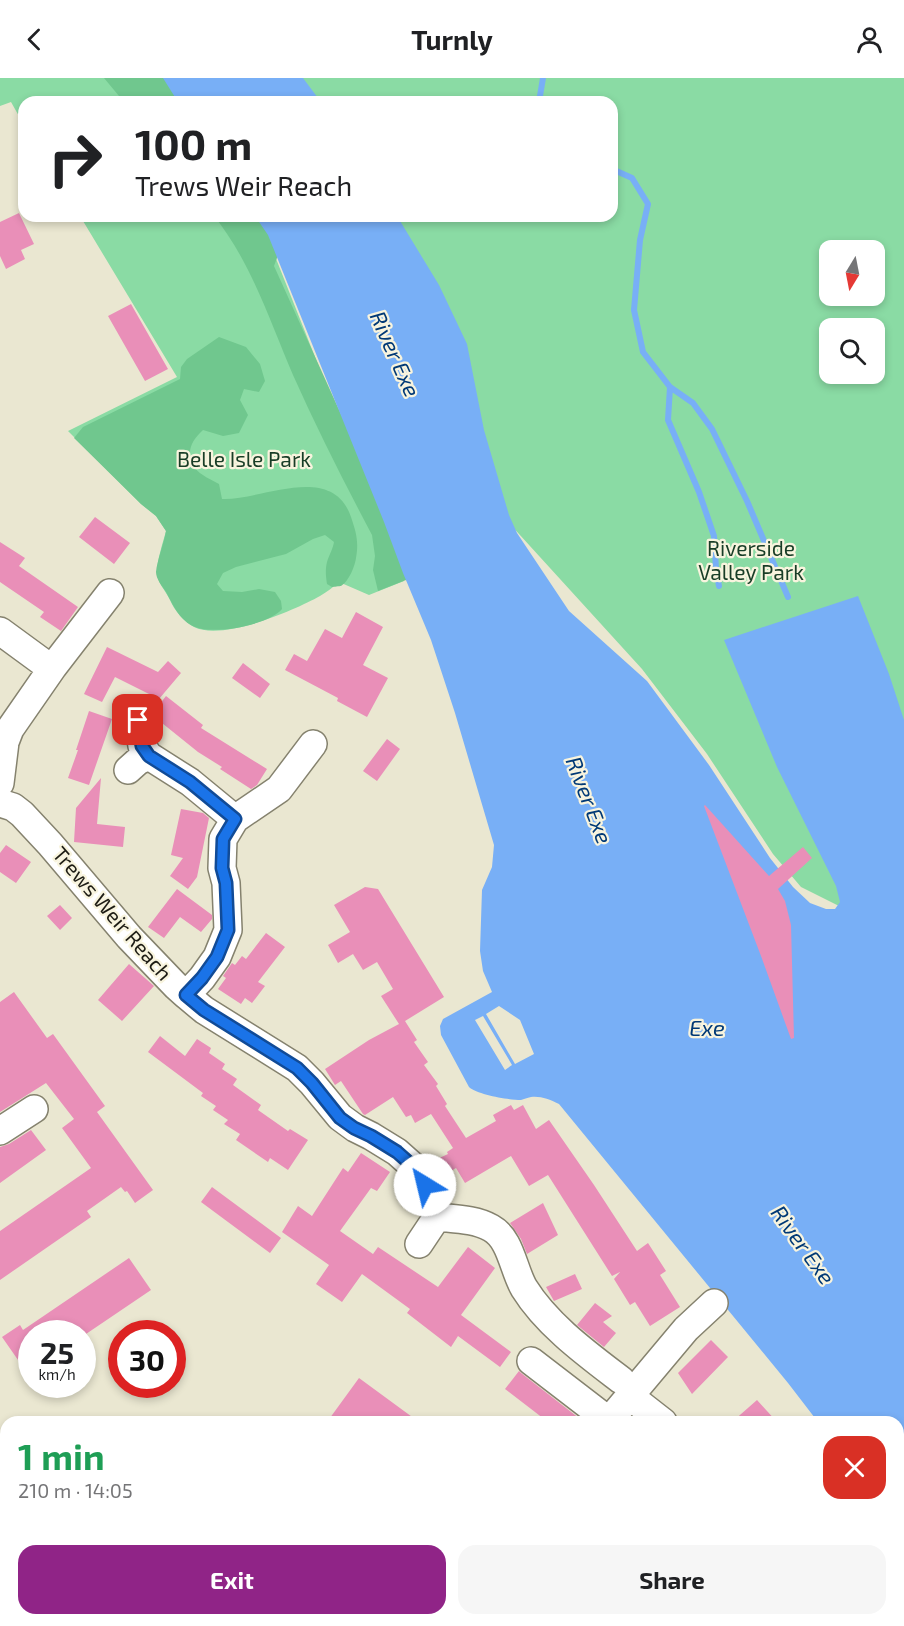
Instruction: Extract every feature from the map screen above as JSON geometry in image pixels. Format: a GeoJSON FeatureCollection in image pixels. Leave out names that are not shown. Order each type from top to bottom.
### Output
{"type":"FeatureCollection","features":[{"type":"Feature","properties":{"kind":"street"},"geometry":{"type":"LineString","coordinates":[[0,719],[110,593]]}},
{"type":"Feature","properties":{"kind":"street"},"geometry":{"type":"LineString","coordinates":[[0,631],[47,664]]}},
{"type":"Feature","properties":{"kind":"street"},"geometry":{"type":"LineString","coordinates":[[0,783],[5,742],[10,729],[47,664]]}},
{"type":"Feature","properties":{"kind":"street"},"geometry":{"type":"LineString","coordinates":[[138,720],[142,746],[139,763],[190,782],[235,819],[279,789],[313,744]]}},
{"type":"Feature","properties":{"kind":"street","name":"Trews Weir Reach"},"geometry":{"type":"LineString","coordinates":[[0,803],[13,807],[22,814],[129,937],[186,995],[217,957],[228,930],[226,883],[222,868],[223,839],[235,819]]}},
{"type":"Feature","properties":{"kind":"street"},"geometry":{"type":"LineString","coordinates":[[186,995],[204,1010],[297,1068],[340,1118],[397,1152],[415,1168],[425,1185],[437,1217]]}},
{"type":"Feature","properties":{"kind":"street"},"geometry":{"type":"LineString","coordinates":[[0,1131],[34,1108]]}},
{"type":"Feature","properties":{"kind":"street"},"geometry":{"type":"LineString","coordinates":[[419,1244],[437,1217]]}},
{"type":"Feature","properties":{"kind":"street"},"geometry":{"type":"LineString","coordinates":[[437,1217],[477,1222],[493,1228],[506,1245],[524,1287],[547,1318],[656,1416]]}},
{"type":"Feature","properties":{"kind":"street"},"geometry":{"type":"LineString","coordinates":[[611,1416],[626,1388],[714,1303]]}},
{"type":"Feature","properties":{"kind":"street"},"geometry":{"type":"LineString","coordinates":[[531,1361],[602,1416]]}},
{"type":"Feature","properties":{"kind":"green space"},"geometry":{"type":"Polygon","coordinates":[[[0,78],[150,78],[160,96],[18,96],[18,114],[11,102],[0,106],[0,78]]]}},
{"type":"Feature","properties":{"kind":"green space"},"geometry":{"type":"Polygon","coordinates":[[[104,78],[169,78],[177,96],[119,96],[104,78]]]}},
{"type":"Feature","properties":{"kind":"green space","name":"Riverside Valley Park"},"geometry":{"type":"Polygon","coordinates":[[[285,78],[904,78],[904,1065],[841,907],[801,887],[773,854],[707,754],[642,669],[509,523],[393,222],[618,222],[618,96],[300,96],[285,78]]]}},
{"type":"Feature","properties":{"kind":"green space","name":"Belle Isle Park"},"geometry":{"type":"Polygon","coordinates":[[[84,222],[256,222],[267,236],[404,581],[369,595],[339,582],[320,596],[293,609],[239,627],[207,630],[194,627],[187,622],[174,608],[157,575],[166,531],[156,516],[68,431],[177,377],[84,222]]]}},
{"type":"Feature","properties":{"kind":"green space"},"geometry":{"type":"Polygon","coordinates":[[[218,222],[280,222],[287,231],[274,266],[369,476],[434,569],[378,591],[373,570],[375,556],[372,535],[293,375],[249,272],[218,222]]]}},
{"type":"Feature","properties":{"kind":"green space"},"geometry":{"type":"Polygon","coordinates":[[[219,337],[246,347],[260,364],[265,381],[259,392],[244,389],[240,400],[248,415],[239,433],[223,436],[203,430],[195,438],[190,457],[195,468],[219,484],[222,499],[294,488],[312,487],[328,491],[342,500],[351,517],[356,532],[357,547],[353,569],[347,581],[341,586],[332,587],[327,584],[326,565],[334,542],[325,535],[286,554],[236,567],[223,573],[217,584],[223,591],[242,592],[259,589],[275,592],[281,601],[282,609],[266,620],[254,624],[215,630],[195,627],[185,621],[158,580],[157,568],[166,531],[156,516],[74,438],[83,427],[180,379],[181,367],[187,359],[219,337]]]}},
{"type":"Feature","properties":{"kind":"water"},"geometry":{"type":"Polygon","coordinates":[[[163,78],[303,78],[316,96],[174,96],[163,78]]]}},
{"type":"Feature","properties":{"kind":"water","name":"Exe"},"geometry":{"type":"Polygon","coordinates":[[[259,222],[401,222],[439,285],[467,344],[484,430],[509,515],[517,533],[569,611],[647,681],[709,765],[770,858],[793,887],[810,903],[826,909],[835,909],[840,902],[836,886],[777,767],[724,640],[858,596],[889,674],[904,720],[904,1416],[813,1416],[559,1104],[542,1097],[521,1100],[486,1095],[469,1087],[441,1035],[440,1026],[443,1019],[492,992],[483,971],[480,951],[482,890],[492,867],[494,845],[431,640],[268,235],[259,222]],[[499,1006],[486,1014],[515,1064],[534,1054],[520,1020],[499,1006]],[[483,1016],[475,1020],[505,1070],[512,1065],[483,1016]]]}},
{"type":"Feature","properties":{"kind":"building"},"geometry":{"type":"Polygon","coordinates":[[[18,213],[18,222],[23,222],[34,244],[21,250],[25,259],[6,269],[0,256],[0,222],[18,213]]]}},
{"type":"Feature","properties":{"kind":"building"},"geometry":{"type":"Polygon","coordinates":[[[131,304],[168,369],[145,381],[108,316],[131,304]]]}},
{"type":"Feature","properties":{"kind":"building"},"geometry":{"type":"Polygon","coordinates":[[[95,517],[130,543],[114,564],[79,537],[95,517]]]}},
{"type":"Feature","properties":{"kind":"building"},"geometry":{"type":"Polygon","coordinates":[[[0,542],[25,558],[19,566],[78,607],[61,631],[40,617],[44,612],[0,582],[0,542]]]}},
{"type":"Feature","properties":{"kind":"building"},"geometry":{"type":"Polygon","coordinates":[[[356,612],[383,627],[363,665],[388,678],[367,717],[337,701],[338,698],[285,670],[294,654],[307,661],[325,629],[342,638],[356,612]]]}},
{"type":"Feature","properties":{"kind":"building"},"geometry":{"type":"Polygon","coordinates":[[[107,647],[158,672],[168,661],[181,673],[159,699],[115,677],[102,702],[84,694],[107,647]]]}},
{"type":"Feature","properties":{"kind":"building"},"geometry":{"type":"Polygon","coordinates":[[[243,663],[270,684],[260,698],[232,678],[243,663]]]}},
{"type":"Feature","properties":{"kind":"building"},"geometry":{"type":"Polygon","coordinates":[[[166,696],[203,725],[201,728],[267,769],[257,785],[251,789],[220,769],[222,767],[198,752],[152,715],[166,696]]]}},
{"type":"Feature","properties":{"kind":"building"},"geometry":{"type":"Polygon","coordinates":[[[89,711],[112,719],[89,785],[68,778],[89,711]]]}},
{"type":"Feature","properties":{"kind":"building"},"geometry":{"type":"Polygon","coordinates":[[[387,739],[400,749],[377,781],[363,771],[387,739]]]}},
{"type":"Feature","properties":{"kind":"building"},"geometry":{"type":"Polygon","coordinates":[[[101,778],[97,824],[125,827],[123,847],[74,842],[76,808],[101,778]]]}},
{"type":"Feature","properties":{"kind":"building"},"geometry":{"type":"Polygon","coordinates":[[[705,805],[769,876],[803,847],[812,858],[778,889],[785,901],[791,925],[794,1038],[791,1039],[705,805]]]}},
{"type":"Feature","properties":{"kind":"building"},"geometry":{"type":"Polygon","coordinates":[[[181,809],[203,813],[209,818],[197,877],[188,889],[170,876],[183,858],[171,855],[181,809]]]}},
{"type":"Feature","properties":{"kind":"building"},"geometry":{"type":"Polygon","coordinates":[[[6,845],[31,862],[16,883],[0,872],[0,853],[6,845]]]}},
{"type":"Feature","properties":{"kind":"building"},"geometry":{"type":"Polygon","coordinates":[[[365,887],[378,889],[444,997],[405,1021],[417,1040],[414,1042],[428,1062],[424,1065],[438,1084],[436,1086],[447,1104],[445,1106],[466,1138],[496,1121],[493,1115],[511,1105],[514,1110],[523,1105],[536,1129],[549,1120],[637,1251],[648,1243],[666,1271],[660,1275],[680,1307],[650,1326],[635,1302],[630,1305],[614,1279],[620,1272],[612,1276],[548,1175],[529,1186],[511,1156],[465,1183],[456,1168],[441,1177],[433,1161],[448,1154],[447,1152],[453,1148],[431,1114],[415,1123],[411,1115],[406,1117],[393,1097],[365,1115],[341,1081],[335,1085],[325,1069],[369,1040],[399,1024],[381,996],[393,989],[377,962],[363,970],[353,954],[338,963],[328,945],[350,932],[334,905],[365,887]]]}},
{"type":"Feature","properties":{"kind":"building"},"geometry":{"type":"Polygon","coordinates":[[[177,889],[212,915],[212,919],[201,932],[180,917],[164,938],[148,927],[177,889]]]}},
{"type":"Feature","properties":{"kind":"building"},"geometry":{"type":"Polygon","coordinates":[[[60,905],[72,918],[60,930],[47,916],[60,905]]]}},
{"type":"Feature","properties":{"kind":"building"},"geometry":{"type":"Polygon","coordinates":[[[266,933],[285,947],[258,982],[265,986],[252,1003],[245,998],[241,1004],[218,989],[226,978],[223,976],[232,963],[235,965],[242,956],[246,959],[266,933]]]}},
{"type":"Feature","properties":{"kind":"building"},"geometry":{"type":"Polygon","coordinates":[[[129,964],[154,986],[122,1021],[98,1000],[129,964]]]}},
{"type":"Feature","properties":{"kind":"building"},"geometry":{"type":"Polygon","coordinates":[[[14,992],[47,1038],[53,1034],[105,1106],[97,1112],[153,1190],[135,1203],[127,1191],[125,1192],[121,1187],[87,1211],[91,1217],[0,1280],[0,1231],[91,1168],[62,1128],[74,1119],[46,1083],[0,1112],[0,1002],[14,992]]]}},
{"type":"Feature","properties":{"kind":"building"},"geometry":{"type":"Polygon","coordinates":[[[160,1036],[185,1056],[197,1039],[211,1048],[209,1053],[225,1064],[222,1069],[237,1079],[233,1085],[261,1105],[258,1110],[288,1131],[290,1129],[308,1140],[288,1170],[270,1158],[268,1162],[236,1140],[240,1134],[224,1124],[228,1120],[213,1110],[216,1106],[201,1096],[203,1093],[148,1052],[160,1036]]]}},
{"type":"Feature","properties":{"kind":"building"},"geometry":{"type":"Polygon","coordinates":[[[31,1130],[46,1150],[0,1183],[0,1147],[31,1130]]]}},
{"type":"Feature","properties":{"kind":"building"},"geometry":{"type":"Polygon","coordinates":[[[361,1153],[390,1172],[377,1191],[371,1188],[340,1231],[373,1254],[378,1247],[438,1287],[468,1247],[495,1268],[461,1315],[511,1352],[500,1367],[458,1336],[451,1347],[407,1313],[410,1309],[362,1274],[342,1302],[316,1284],[329,1265],[282,1232],[298,1206],[312,1216],[343,1168],[348,1172],[361,1153]]]}},
{"type":"Feature","properties":{"kind":"building"},"geometry":{"type":"Polygon","coordinates":[[[212,1187],[281,1238],[270,1253],[201,1202],[212,1187]]]}},
{"type":"Feature","properties":{"kind":"building"},"geometry":{"type":"Polygon","coordinates":[[[543,1203],[558,1235],[527,1254],[521,1239],[510,1223],[543,1203]]]}},
{"type":"Feature","properties":{"kind":"building"},"geometry":{"type":"Polygon","coordinates":[[[129,1258],[151,1290],[96,1327],[96,1320],[38,1320],[129,1258]]]}},
{"type":"Feature","properties":{"kind":"building"},"geometry":{"type":"Polygon","coordinates":[[[575,1274],[582,1289],[554,1301],[546,1287],[575,1274]]]}},
{"type":"Feature","properties":{"kind":"building"},"geometry":{"type":"Polygon","coordinates":[[[595,1303],[612,1316],[603,1322],[616,1333],[604,1347],[577,1325],[595,1303]]]}},
{"type":"Feature","properties":{"kind":"building"},"geometry":{"type":"Polygon","coordinates":[[[18,1326],[18,1360],[2,1337],[18,1326]]]}},
{"type":"Feature","properties":{"kind":"building"},"geometry":{"type":"Polygon","coordinates":[[[711,1340],[728,1357],[692,1394],[678,1373],[711,1340]]]}},
{"type":"Feature","properties":{"kind":"building"},"geometry":{"type":"Polygon","coordinates":[[[519,1371],[576,1416],[540,1416],[505,1389],[519,1371]]]}},
{"type":"Feature","properties":{"kind":"building"},"geometry":{"type":"Polygon","coordinates":[[[359,1378],[411,1416],[331,1416],[359,1378]]]}},
{"type":"Feature","properties":{"kind":"building"},"geometry":{"type":"Polygon","coordinates":[[[757,1400],[772,1416],[739,1416],[757,1400]]]}},
{"type":"Feature","properties":{"kind":"waterway"},"geometry":{"type":"LineString","coordinates":[[540,96],[543,78]]}},
{"type":"Feature","properties":{"kind":"waterway"},"geometry":{"type":"LineString","coordinates":[[618,172],[632,178],[648,204],[640,240],[634,310],[643,352],[670,387],[693,403],[712,429],[747,501],[788,597]]}},
{"type":"Feature","properties":{"kind":"waterway"},"geometry":{"type":"LineString","coordinates":[[670,387],[668,420],[699,492],[714,536],[719,586]]}},
{"type":"Feature","properties":{"kind":"route"},"geometry":{"type":"LineString","coordinates":[[138,720],[142,746],[149,756],[190,782],[235,819],[223,839],[222,868],[226,883],[228,930],[217,957],[186,995],[204,1010],[297,1068],[340,1118],[397,1152],[415,1168],[425,1185]]}},
{"type":"Feature","properties":{"kind":"water label","name":"River Exe"},"geometry":{"type":"Point","coordinates":[395,354]}},
{"type":"Feature","properties":{"kind":"water label","name":"River Exe"},"geometry":{"type":"Point","coordinates":[589,800]}},
{"type":"Feature","properties":{"kind":"water label","name":"River Exe"},"geometry":{"type":"Point","coordinates":[803,1245]}}]}
